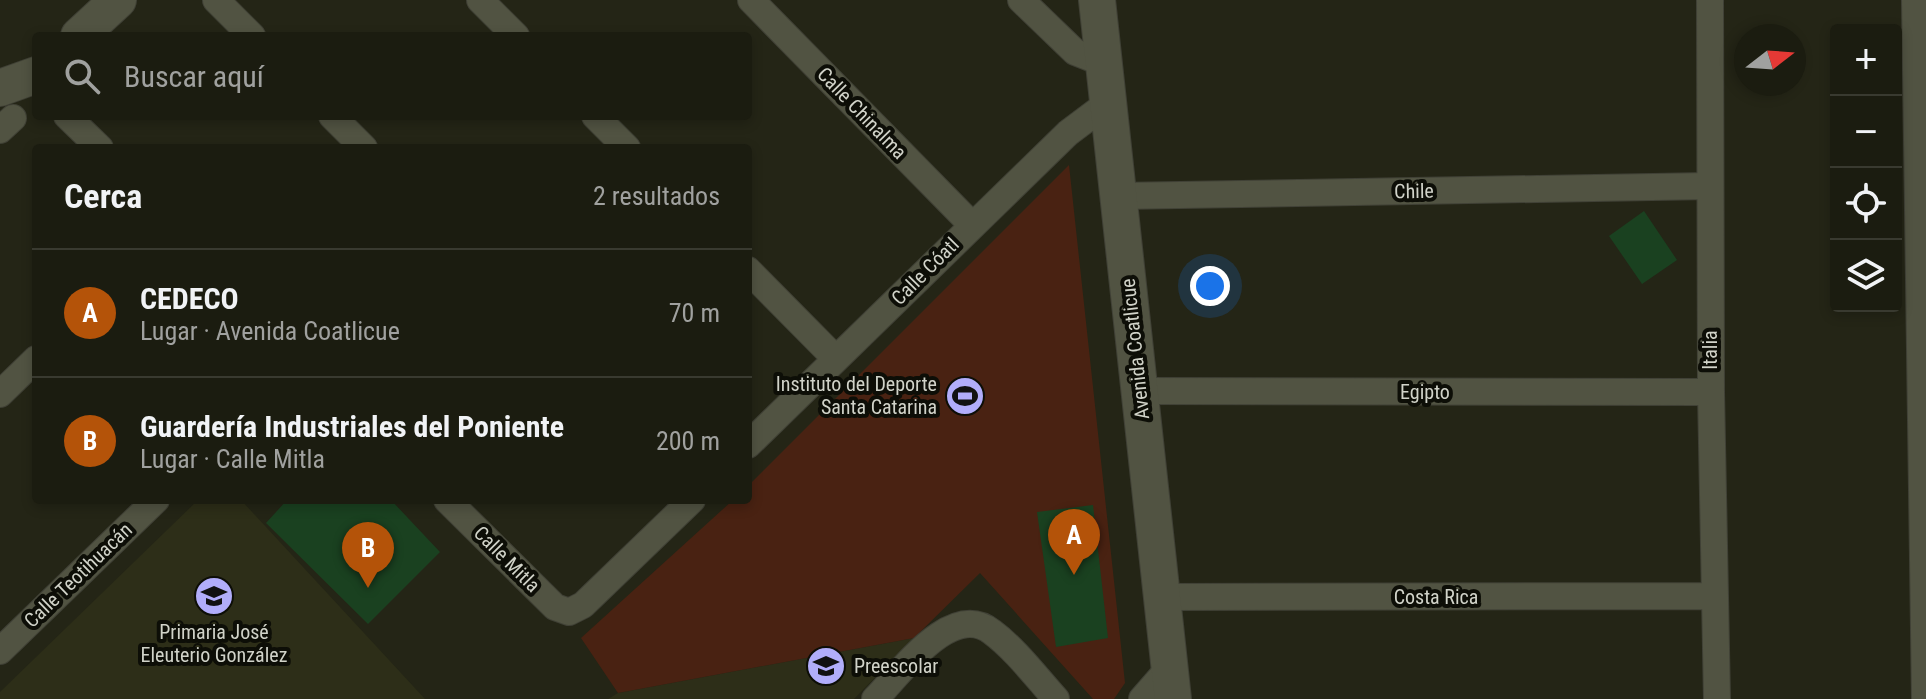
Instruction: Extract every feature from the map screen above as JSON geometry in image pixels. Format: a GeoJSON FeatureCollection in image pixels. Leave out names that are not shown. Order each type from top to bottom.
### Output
{"type":"FeatureCollection","features":[{"type":"Feature","properties":{"kind":"street"},"geometry":{"type":"LineString","coordinates":[[83,32],[118,0]]}},
{"type":"Feature","properties":{"kind":"street"},"geometry":{"type":"LineString","coordinates":[[216,0],[248,32]]}},
{"type":"Feature","properties":{"kind":"street"},"geometry":{"type":"LineString","coordinates":[[480,0],[512,32]]}},
{"type":"Feature","properties":{"kind":"street","name":"Calle Chinalma"},"geometry":{"type":"LineString","coordinates":[[751,0],[972,225]]}},
{"type":"Feature","properties":{"kind":"street"},"geometry":{"type":"LineString","coordinates":[[1021,0],[1075,52],[1103,63]]}},
{"type":"Feature","properties":{"kind":"street","name":"Avenida Coatlicue"},"geometry":{"type":"LineString","coordinates":[[1097,0],[1171,683]]}},
{"type":"Feature","properties":{"kind":"street","name":"Italia"},"geometry":{"type":"LineString","coordinates":[[1710,0],[1713,596],[1717,699]]}},
{"type":"Feature","properties":{"kind":"street"},"geometry":{"type":"LineString","coordinates":[[1915,0],[1925,699]]}},
{"type":"Feature","properties":{"kind":"street"},"geometry":{"type":"LineString","coordinates":[[4,112],[32,80]]}},
{"type":"Feature","properties":{"kind":"street","name":"Calle Cóatl"},"geometry":{"type":"LineString","coordinates":[[752,441],[1068,133],[1108,103]]}},
{"type":"Feature","properties":{"kind":"street"},"geometry":{"type":"LineString","coordinates":[[71,120],[96,144]]}},
{"type":"Feature","properties":{"kind":"street"},"geometry":{"type":"LineString","coordinates":[[336,120],[360,144]]}},
{"type":"Feature","properties":{"kind":"street"},"geometry":{"type":"LineString","coordinates":[[599,120],[623,144]]}},
{"type":"Feature","properties":{"kind":"street","name":"Chile"},"geometry":{"type":"LineString","coordinates":[[1118,196],[1709,186]]}},
{"type":"Feature","properties":{"kind":"street"},"geometry":{"type":"LineString","coordinates":[[752,274],[836,359]]}},
{"type":"Feature","properties":{"kind":"street"},"geometry":{"type":"LineString","coordinates":[[0,394],[32,363]]}},
{"type":"Feature","properties":{"kind":"street","name":"Egipto"},"geometry":{"type":"LineString","coordinates":[[1140,391],[1711,392]]}},
{"type":"Feature","properties":{"kind":"street","name":"Calle Teotihuacán"},"geometry":{"type":"LineString","coordinates":[[0,651],[152,504]]}},
{"type":"Feature","properties":{"kind":"street","name":"Calle Mitla"},"geometry":{"type":"LineString","coordinates":[[451,504],[555,607],[569,612],[583,605],[688,504]]}},
{"type":"Feature","properties":{"kind":"street","name":"Costa Rica"},"geometry":{"type":"LineString","coordinates":[[1160,597],[1713,596]]}},
{"type":"Feature","properties":{"kind":"street"},"geometry":{"type":"LineString","coordinates":[[875,699],[942,633],[962,623],[972,623],[993,632],[1056,699]]}},
{"type":"Feature","properties":{"kind":"street"},"geometry":{"type":"LineString","coordinates":[[1142,699],[1171,683]]}},
{"type":"Feature","properties":{"kind":"shaded area","name":"Instituto del Deporte Santa Catarina"},"geometry":{"type":"Polygon","coordinates":[[[1069,165],[1125,683],[1114,699],[1093,699],[980,573],[914,638],[618,693],[581,638],[729,504],[752,504],[752,482],[1069,165]]]}},
{"type":"Feature","properties":{"kind":"shaded area","name":"Primaria José Eleuterio González"},"geometry":{"type":"Polygon","coordinates":[[[194,504],[245,504],[425,699],[0,699],[0,692],[194,504]]]}},
{"type":"Feature","properties":{"kind":"shaded area","name":"Preescolar"},"geometry":{"type":"Polygon","coordinates":[[[914,638],[854,699],[608,699],[618,693],[914,638]]]}},
{"type":"Feature","properties":{"kind":"building"},"geometry":{"type":"Polygon","coordinates":[[[1644,211],[1677,260],[1642,284],[1609,236],[1644,211]]]}},
{"type":"Feature","properties":{"kind":"building"},"geometry":{"type":"Polygon","coordinates":[[[283,504],[395,504],[440,552],[368,624],[266,523],[283,504]]]}},
{"type":"Feature","properties":{"kind":"building"},"geometry":{"type":"Polygon","coordinates":[[[1093,505],[1108,638],[1056,647],[1037,512],[1093,505]]]}},
{"type":"Feature","properties":{"kind":"place","name":"Instituto del Deporte Santa Catarina"},"geometry":{"type":"Point","coordinates":[965,396]}},
{"type":"Feature","properties":{"kind":"place","name":"CEDECO"},"geometry":{"type":"Point","coordinates":[1074,575]}},
{"type":"Feature","properties":{"kind":"place","name":"Guardería Industriales del Poniente"},"geometry":{"type":"Point","coordinates":[368,588]}},
{"type":"Feature","properties":{"kind":"place","name":"Primaria José Eleuterio González"},"geometry":{"type":"Point","coordinates":[214,596]}},
{"type":"Feature","properties":{"kind":"place","name":"Preescolar"},"geometry":{"type":"Point","coordinates":[826,666]}}]}
